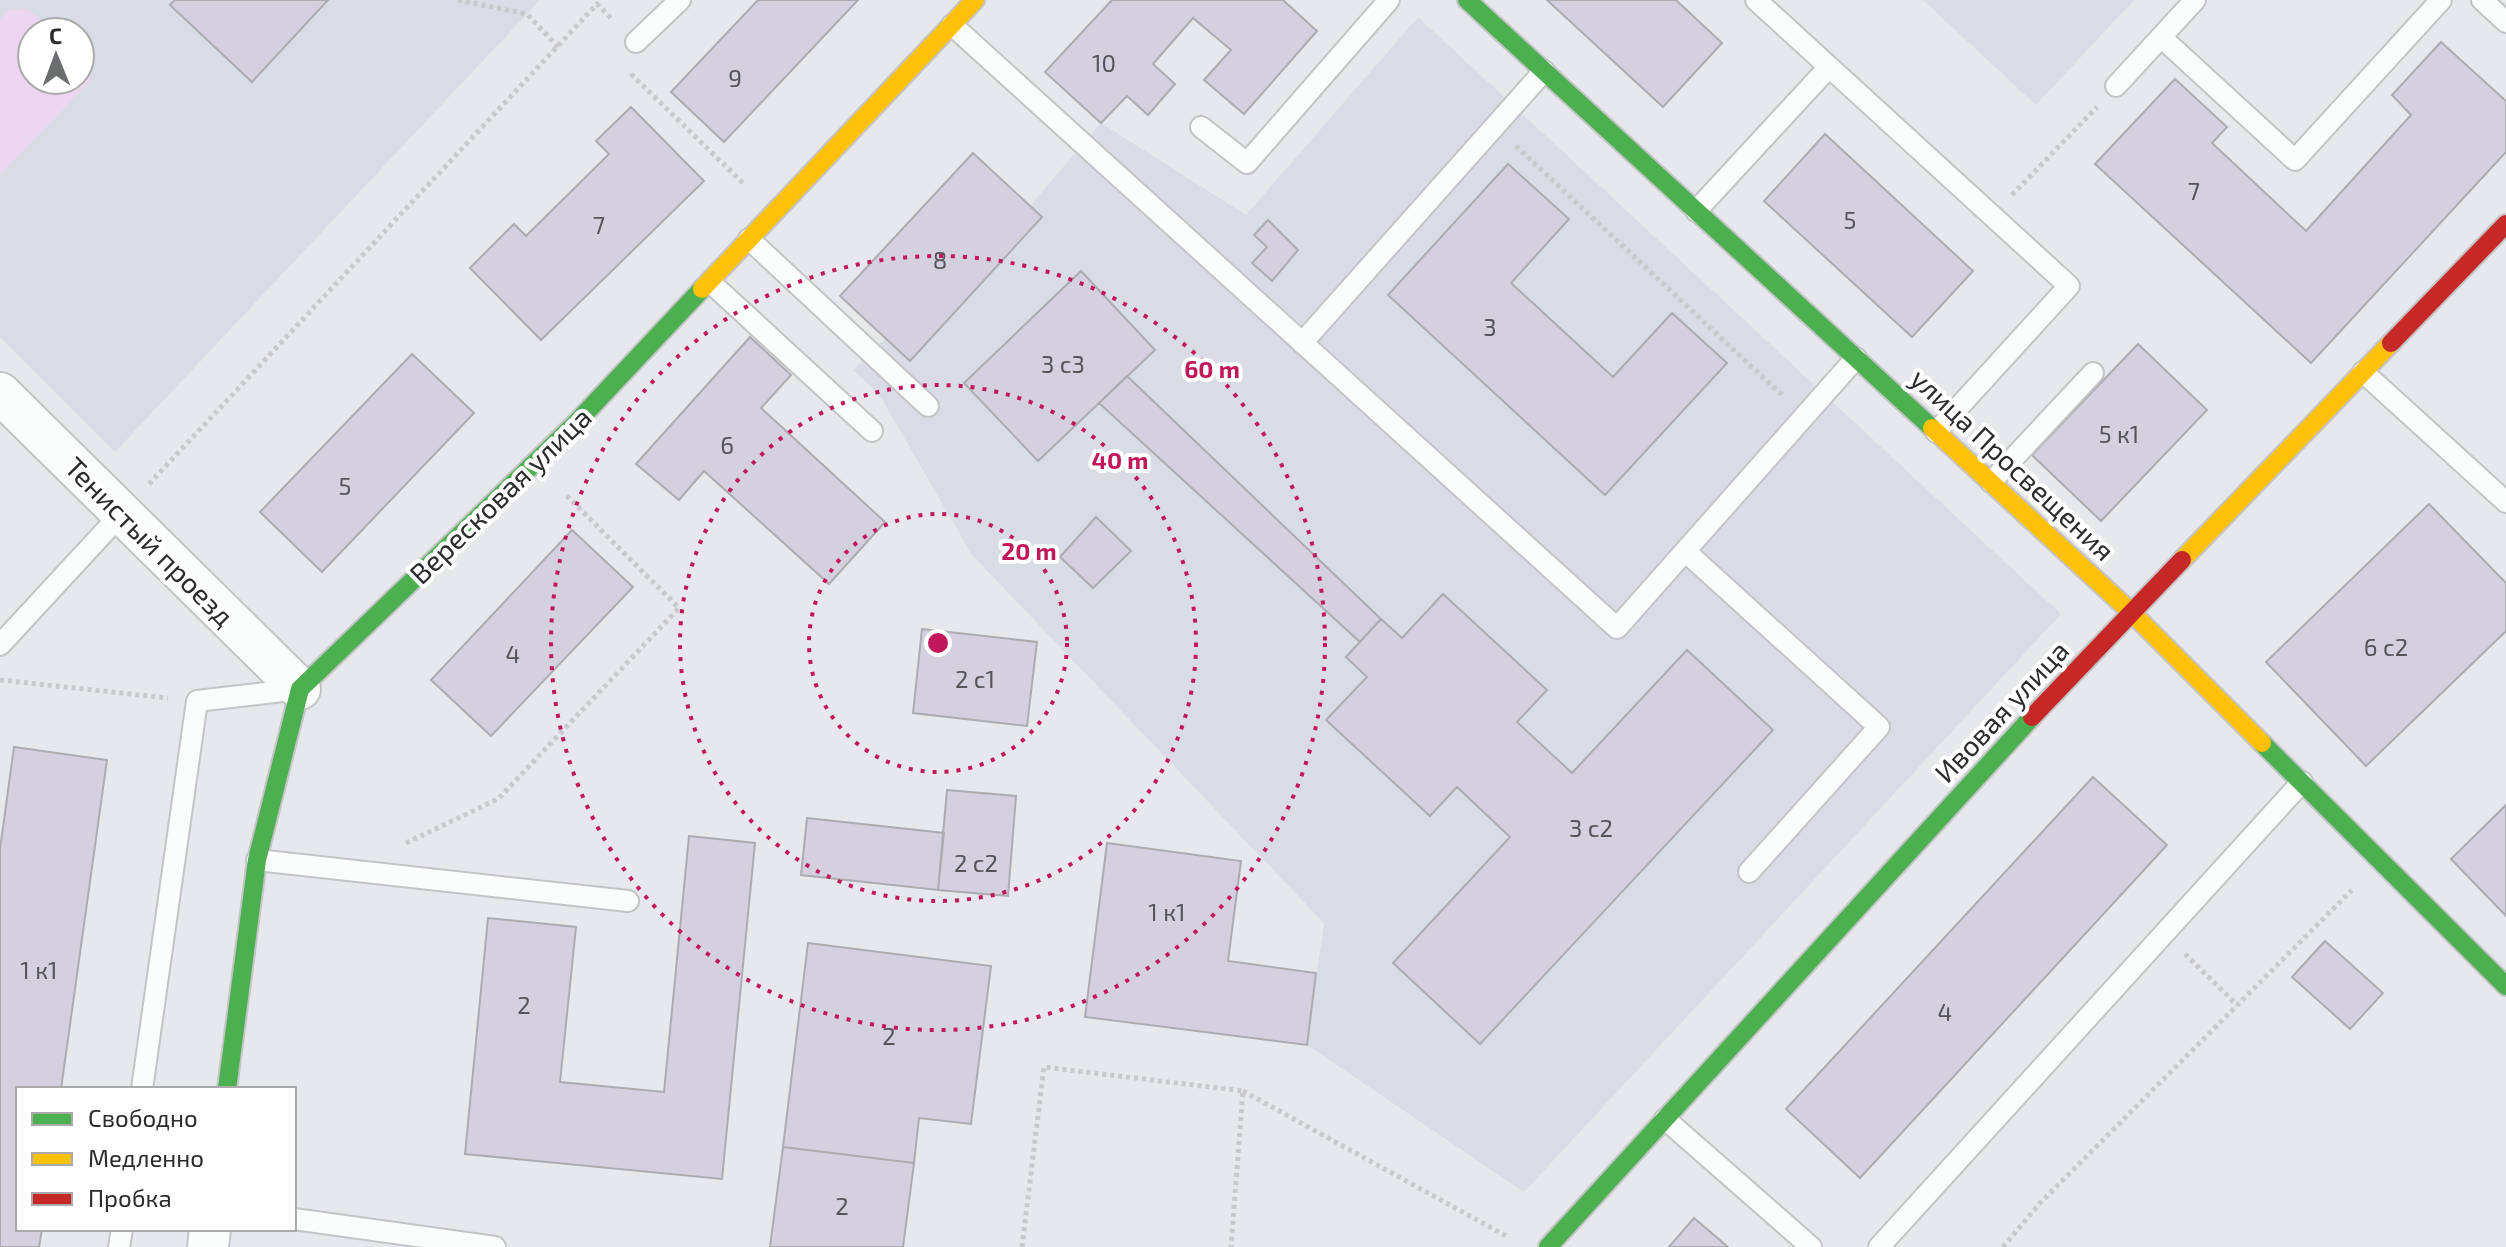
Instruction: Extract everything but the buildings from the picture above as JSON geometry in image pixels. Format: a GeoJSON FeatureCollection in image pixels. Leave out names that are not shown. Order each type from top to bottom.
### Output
{"type":"FeatureCollection","features":[{"type":"Feature","properties":{"kind":"street","name":"Вересковая улица"},"geometry":{"type":"LineString","coordinates":[[300,689],[534,463],[710,282],[975,0]]}},
{"type":"Feature","properties":{"kind":"street","name":"улица Просвещения"},"geometry":{"type":"LineString","coordinates":[[1467,0],[2132,613],[2506,986]]}},
{"type":"Feature","properties":{"kind":"street","name":"Ивовая улица"},"geometry":{"type":"LineString","coordinates":[[1548,1247],[2053,694],[2506,224]]}},
{"type":"Feature","properties":{"kind":"street","name":"Тенистый проезд"},"geometry":{"type":"LineString","coordinates":[[0,393],[42,446],[122,513],[300,689]]}},
{"type":"Feature","properties":{"kind":"street"},"geometry":{"type":"LineString","coordinates":[[227,1087],[257,860],[300,689]]}},
{"type":"Feature","properties":{"kind":"lane"},"geometry":{"type":"LineString","coordinates":[[636,42],[680,0]]}},
{"type":"Feature","properties":{"kind":"lane"},"geometry":{"type":"LineString","coordinates":[[1201,127],[1247,163],[1389,0]]}},
{"type":"Feature","properties":{"kind":"lane"},"geometry":{"type":"LineString","coordinates":[[1756,0],[2069,286],[1936,432]]}},
{"type":"Feature","properties":{"kind":"lane"},"geometry":{"type":"LineString","coordinates":[[2116,86],[2195,0]]}},
{"type":"Feature","properties":{"kind":"lane"},"geometry":{"type":"LineString","coordinates":[[2161,37],[2295,160],[2441,0]]}},
{"type":"Feature","properties":{"kind":"lane"},"geometry":{"type":"LineString","coordinates":[[2482,0],[2506,22]]}},
{"type":"Feature","properties":{"kind":"lane"},"geometry":{"type":"LineString","coordinates":[[952,25],[1617,628],[1856,358]]}},
{"type":"Feature","properties":{"kind":"lane"},"geometry":{"type":"LineString","coordinates":[[1696,211],[1829,67]]}},
{"type":"Feature","properties":{"kind":"lane"},"geometry":{"type":"LineString","coordinates":[[1302,343],[1544,71]]}},
{"type":"Feature","properties":{"kind":"lane"},"geometry":{"type":"LineString","coordinates":[[749,239],[928,406]]}},
{"type":"Feature","properties":{"kind":"lane"},"geometry":{"type":"LineString","coordinates":[[710,282],[872,431]]}},
{"type":"Feature","properties":{"kind":"lane"},"geometry":{"type":"LineString","coordinates":[[2363,372],[2506,502]]}},
{"type":"Feature","properties":{"kind":"lane"},"geometry":{"type":"LineString","coordinates":[[1991,482],[2093,373]]}},
{"type":"Feature","properties":{"kind":"lane"},"geometry":{"type":"LineString","coordinates":[[0,645],[122,513]]}},
{"type":"Feature","properties":{"kind":"lane"},"geometry":{"type":"LineString","coordinates":[[1685,551],[1879,727],[1749,872]]}},
{"type":"Feature","properties":{"kind":"lane"},"geometry":{"type":"LineString","coordinates":[[142,1087],[197,701],[300,689]]}},
{"type":"Feature","properties":{"kind":"lane"},"geometry":{"type":"LineString","coordinates":[[1879,1247],[2302,782]]}},
{"type":"Feature","properties":{"kind":"lane"},"geometry":{"type":"LineString","coordinates":[[257,860],[628,901]]}},
{"type":"Feature","properties":{"kind":"lane"},"geometry":{"type":"LineString","coordinates":[[1665,1119],[1811,1247]]}},
{"type":"Feature","properties":{"kind":"lane"},"geometry":{"type":"LineString","coordinates":[[296,1219],[495,1247]]}},
{"type":"Feature","properties":{"kind":"path"},"geometry":{"type":"LineString","coordinates":[[458,0],[527,14],[558,47]]}},
{"type":"Feature","properties":{"kind":"path"},"geometry":{"type":"LineString","coordinates":[[122,513],[597,4],[636,42],[614,58],[774,213]]}},
{"type":"Feature","properties":{"kind":"path"},"geometry":{"type":"LineString","coordinates":[[1992,216],[2116,86]]}},
{"type":"Feature","properties":{"kind":"path"},"geometry":{"type":"LineString","coordinates":[[1494,126],[1804,416]]}},
{"type":"Feature","properties":{"kind":"path"},"geometry":{"type":"LineString","coordinates":[[351,870],[498,799],[679,608],[534,463]]}},
{"type":"Feature","properties":{"kind":"path"},"geometry":{"type":"LineString","coordinates":[[0,680],[197,701]]}},
{"type":"Feature","properties":{"kind":"path"},"geometry":{"type":"LineString","coordinates":[[2003,1247],[2041,1202],[2381,861]]}},
{"type":"Feature","properties":{"kind":"path"},"geometry":{"type":"LineString","coordinates":[[2164,933],[2237,1005]]}},
{"type":"Feature","properties":{"kind":"path"},"geometry":{"type":"LineString","coordinates":[[1022,1247],[1044,1067],[1243,1091],[1516,1242]]}},
{"type":"Feature","properties":{"kind":"path"},"geometry":{"type":"LineString","coordinates":[[1231,1247],[1243,1091]]}},
{"type":"Feature","properties":{"kind":"shaded area"},"geometry":{"type":"Polygon","coordinates":[[[0,0],[540,0],[115,452],[0,337],[0,0]]]}},
{"type":"Feature","properties":{"kind":"shaded area"},"geometry":{"type":"Polygon","coordinates":[[[1923,0],[2134,0],[2036,105],[1923,0]]]}},
{"type":"Feature","properties":{"kind":"shaded area"},"geometry":{"type":"Polygon","coordinates":[[[28,9],[36,16],[16,16],[16,96],[76,96],[0,175],[0,20],[9,10],[28,9]]]}},
{"type":"Feature","properties":{"kind":"shaded area"},"geometry":{"type":"Polygon","coordinates":[[[1418,17],[2061,614],[1524,1192],[1307,1045],[1324,923],[972,555],[880,396],[853,370],[886,338],[910,360],[1042,217],[1030,206],[1101,123],[1246,215],[1418,17]]]}},
{"type":"Feature","properties":{"kind":"traffic: fast"},"geometry":{"type":"LineString","coordinates":[[1467,0],[1932,428]]}},
{"type":"Feature","properties":{"kind":"traffic: fast"},"geometry":{"type":"LineString","coordinates":[[227,1087],[257,860],[300,689],[576,423],[702,289]]}},
{"type":"Feature","properties":{"kind":"traffic: fast"},"geometry":{"type":"LineString","coordinates":[[1548,1247],[2032,717]]}},
{"type":"Feature","properties":{"kind":"traffic: fast"},"geometry":{"type":"LineString","coordinates":[[2262,743],[2506,986]]}},
{"type":"Feature","properties":{"kind":"traffic: slow"},"geometry":{"type":"LineString","coordinates":[[702,289],[975,0]]}},
{"type":"Feature","properties":{"kind":"traffic: slow"},"geometry":{"type":"LineString","coordinates":[[2182,560],[2391,343]]}},
{"type":"Feature","properties":{"kind":"traffic: slow"},"geometry":{"type":"LineString","coordinates":[[1932,428],[2132,613],[2262,743]]}},
{"type":"Feature","properties":{"kind":"traffic: jam"},"geometry":{"type":"LineString","coordinates":[[2391,343],[2506,224]]}},
{"type":"Feature","properties":{"kind":"traffic: jam"},"geometry":{"type":"LineString","coordinates":[[2032,717],[2182,560]]}}]}
